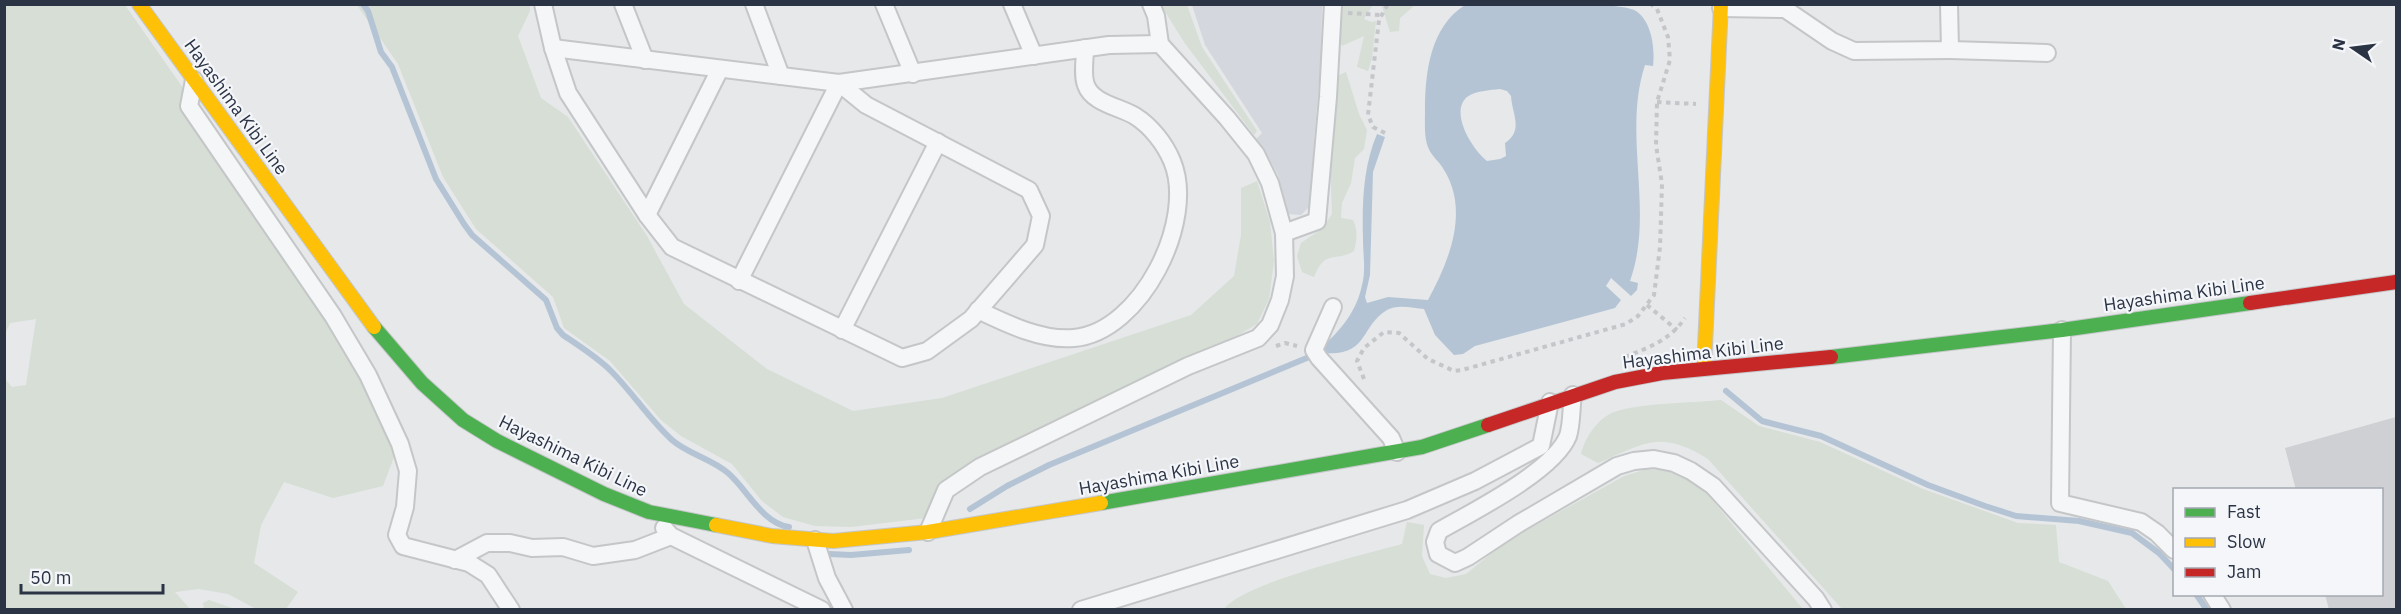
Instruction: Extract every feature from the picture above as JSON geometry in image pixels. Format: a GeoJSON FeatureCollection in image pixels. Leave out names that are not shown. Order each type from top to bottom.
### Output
{"type":"FeatureCollection","features":[{"type":"Feature","properties":{"kind":"main road","name":"Hayashima Kibi Line"},"geometry":{"type":"LineString","coordinates":[[139,4],[383,339],[441,402],[463,420],[540,464],[604,494],[650,512],[732,530],[815,540],[928,532],[1422,447],[1615,382],[1704,368],[1825,358],[2062,330],[2397,282]]}},
{"type":"Feature","properties":{"kind":"main road"},"geometry":{"type":"LineString","coordinates":[[1704,368],[1721,6]]}},
{"type":"Feature","properties":{"kind":"street"},"geometry":{"type":"LineString","coordinates":[[543,4],[553,48],[568,93],[647,215],[672,247],[902,358],[927,351],[971,319],[1035,245],[1041,216],[1029,190],[866,105],[838,83]]}},
{"type":"Feature","properties":{"kind":"street"},"geometry":{"type":"LineString","coordinates":[[623,4],[645,60]]}},
{"type":"Feature","properties":{"kind":"street"},"geometry":{"type":"LineString","coordinates":[[754,4],[781,76]]}},
{"type":"Feature","properties":{"kind":"street"},"geometry":{"type":"LineString","coordinates":[[884,4],[913,74]]}},
{"type":"Feature","properties":{"kind":"street"},"geometry":{"type":"LineString","coordinates":[[1012,4],[1034,56]]}},
{"type":"Feature","properties":{"kind":"street"},"geometry":{"type":"LineString","coordinates":[[928,532],[946,489],[980,468],[1188,366],[1258,338],[1270,325],[1280,300],[1285,276],[1284,233],[1270,183],[1256,154],[1227,118],[1160,44],[1156,16],[1151,4]]}},
{"type":"Feature","properties":{"kind":"street"},"geometry":{"type":"LineString","coordinates":[[1949,4],[1950,50]]}},
{"type":"Feature","properties":{"kind":"street"},"geometry":{"type":"LineString","coordinates":[[1721,6],[1785,9],[1832,41],[1854,51],[1950,50],[2047,53]]}},
{"type":"Feature","properties":{"kind":"street"},"geometry":{"type":"LineString","coordinates":[[1284,233],[1317,221],[1328,97],[1332,8]]}},
{"type":"Feature","properties":{"kind":"street"},"geometry":{"type":"LineString","coordinates":[[553,48],[838,83],[1109,45],[1160,44]]}},
{"type":"Feature","properties":{"kind":"street"},"geometry":{"type":"LineString","coordinates":[[978,310],[1014,327],[1052,336],[1074,338],[1103,330],[1132,308],[1150,284],[1172,234],[1179,198],[1173,162],[1157,135],[1136,117],[1092,95],[1085,84],[1085,48]]}},
{"type":"Feature","properties":{"kind":"street"},"geometry":{"type":"LineString","coordinates":[[647,215],[720,69]]}},
{"type":"Feature","properties":{"kind":"street"},"geometry":{"type":"LineString","coordinates":[[194,80],[189,106],[333,316],[368,375],[390,420],[408,471],[405,507],[397,535],[403,546],[469,563],[488,575],[511,609]]}},
{"type":"Feature","properties":{"kind":"street"},"geometry":{"type":"LineString","coordinates":[[739,281],[838,83]]}},
{"type":"Feature","properties":{"kind":"street"},"geometry":{"type":"LineString","coordinates":[[842,330],[938,142]]}},
{"type":"Feature","properties":{"kind":"street"},"geometry":{"type":"LineString","coordinates":[[1333,307],[1316,353],[1391,438],[1397,452]]}},
{"type":"Feature","properties":{"kind":"street"},"geometry":{"type":"LineString","coordinates":[[2062,330],[2060,503],[2141,522],[2173,548]]}},
{"type":"Feature","properties":{"kind":"street"},"geometry":{"type":"LineString","coordinates":[[1573,395],[1568,436],[1551,459],[1506,492],[1439,531],[1435,542],[1438,554],[1455,562],[1468,557],[1518,524],[1608,471],[1634,461],[1654,459],[1674,463],[1713,486],[1823,609]]}},
{"type":"Feature","properties":{"kind":"street"},"geometry":{"type":"LineString","coordinates":[[1081,609],[1407,510],[1475,481],[1541,446],[1550,402]]}},
{"type":"Feature","properties":{"kind":"street"},"geometry":{"type":"LineString","coordinates":[[650,512],[671,536],[822,609]]}},
{"type":"Feature","properties":{"kind":"street"},"geometry":{"type":"LineString","coordinates":[[455,560],[487,543],[510,543],[532,548],[564,547],[593,556],[634,550],[671,536]]}},
{"type":"Feature","properties":{"kind":"street"},"geometry":{"type":"LineString","coordinates":[[815,540],[826,578],[844,609]]}},
{"type":"Feature","properties":{"kind":"street"},"geometry":{"type":"LineString","coordinates":[[2213,596],[2222,609]]}},
{"type":"Feature","properties":{"kind":"path"},"geometry":{"type":"LineString","coordinates":[[1385,134],[1373,127],[1368,115],[1382,15],[1388,4]]}},
{"type":"Feature","properties":{"kind":"path"},"geometry":{"type":"LineString","coordinates":[[1366,382],[1360,373],[1357,361],[1364,348],[1384,332],[1399,333],[1428,359],[1454,371],[1611,329],[1638,316],[1647,305],[1654,295],[1660,247],[1662,184],[1656,145],[1657,102],[1661,82],[1670,60],[1668,37],[1657,9],[1651,4]]}},
{"type":"Feature","properties":{"kind":"path"},"geometry":{"type":"LineString","coordinates":[[1332,8],[1382,15]]}},
{"type":"Feature","properties":{"kind":"path"},"geometry":{"type":"LineString","coordinates":[[1657,102],[1697,104]]}},
{"type":"Feature","properties":{"kind":"path"},"geometry":{"type":"LineString","coordinates":[[1647,305],[1677,330]]}},
{"type":"Feature","properties":{"kind":"path"},"geometry":{"type":"LineString","coordinates":[[1623,358],[1666,340],[1677,330],[1686,316]]}},
{"type":"Feature","properties":{"kind":"path"},"geometry":{"type":"LineString","coordinates":[[1249,342],[1257,351],[1285,343],[1316,353]]}},
{"type":"Feature","properties":{"kind":"shaded area"},"geometry":{"type":"Polygon","coordinates":[[[5,5],[125,5],[183,88],[181,110],[336,333],[362,378],[391,439],[394,457],[383,486],[333,498],[284,482],[261,525],[254,563],[298,592],[286,609],[256,609],[228,594],[199,589],[175,592],[190,609],[5,609],[5,379],[12,387],[26,385],[36,319],[10,323],[5,334],[5,5]]]}},
{"type":"Feature","properties":{"kind":"shaded area"},"geometry":{"type":"Polygon","coordinates":[[[357,5],[530,5],[530,11],[518,36],[541,98],[568,117],[647,236],[684,304],[767,369],[853,411],[942,398],[1191,315],[1234,276],[1241,235],[1241,188],[1257,181],[1270,222],[1274,261],[1269,299],[1257,324],[1223,344],[973,461],[938,486],[926,518],[851,527],[815,526],[783,517],[762,501],[732,464],[681,436],[661,420],[610,361],[564,328],[553,297],[476,229],[443,177],[398,64],[357,5]]]}},
{"type":"Feature","properties":{"kind":"shaded area"},"geometry":{"type":"Polygon","coordinates":[[[1161,5],[1187,5],[1202,47],[1257,131],[1254,135],[1184,42],[1161,5]]]}},
{"type":"Feature","properties":{"kind":"shaded area"},"geometry":{"type":"Polygon","coordinates":[[[1192,5],[1322,5],[1313,186],[1309,207],[1301,215],[1287,214],[1278,175],[1256,139],[1262,133],[1205,45],[1192,5]]]}},
{"type":"Feature","properties":{"kind":"shaded area"},"geometry":{"type":"Polygon","coordinates":[[[1339,5],[1415,5],[1400,18],[1399,31],[1390,32],[1382,6],[1372,6],[1364,19],[1371,22],[1376,21],[1372,58],[1368,71],[1357,67],[1364,36],[1342,46],[1337,34],[1339,5]]]}},
{"type":"Feature","properties":{"kind":"shaded area"},"geometry":{"type":"Polygon","coordinates":[[[1346,72],[1359,114],[1367,130],[1364,149],[1355,158],[1351,183],[1342,203],[1341,218],[1353,220],[1356,243],[1354,251],[1322,262],[1314,277],[1302,272],[1297,256],[1301,243],[1323,228],[1332,214],[1330,157],[1337,110],[1337,76],[1346,72]]]}},
{"type":"Feature","properties":{"kind":"shaded area"},"geometry":{"type":"Polygon","coordinates":[[[1721,400],[1759,426],[1820,442],[1923,489],[2018,523],[2056,525],[2059,562],[2108,581],[2126,609],[1842,609],[1708,459],[1677,444],[1664,442],[1641,445],[1598,463],[1581,454],[1593,430],[1602,419],[1614,412],[1652,405],[1721,400]]]}},
{"type":"Feature","properties":{"kind":"shaded area"},"geometry":{"type":"Polygon","coordinates":[[[1662,469],[1680,475],[1703,489],[1803,609],[1223,610],[1254,589],[1334,562],[1402,544],[1407,522],[1424,525],[1422,556],[1430,574],[1446,578],[1466,574],[1504,543],[1624,476],[1644,470],[1662,469]]]}},
{"type":"Feature","properties":{"kind":"shaded area"},"geometry":{"type":"Polygon","coordinates":[[[209,600],[234,609],[204,609],[203,603],[209,600]]]}},
{"type":"Feature","properties":{"kind":"water"},"geometry":{"type":"Polygon","coordinates":[[[1581,4],[1605,5],[1636,11],[1646,22],[1653,44],[1654,59],[1653,66],[1645,65],[1636,118],[1640,228],[1637,254],[1630,281],[1638,283],[1637,290],[1631,296],[1611,278],[1606,286],[1621,300],[1615,308],[1475,346],[1463,354],[1454,355],[1435,335],[1424,309],[1396,307],[1378,317],[1357,345],[1339,353],[1325,353],[1323,346],[1348,318],[1360,294],[1364,268],[1364,185],[1377,134],[1385,137],[1373,172],[1370,275],[1365,297],[1367,303],[1388,297],[1428,300],[1445,264],[1453,239],[1455,200],[1448,176],[1429,150],[1425,129],[1425,96],[1432,52],[1437,38],[1453,14],[1465,5],[1581,4]],[[1500,89],[1478,92],[1467,97],[1462,104],[1462,121],[1465,131],[1475,149],[1487,161],[1506,156],[1505,143],[1511,138],[1516,127],[1511,96],[1507,91],[1500,89]]]}},
{"type":"Feature","properties":{"kind":"building"},"geometry":{"type":"Polygon","coordinates":[[[2396,417],[2396,610],[2329,610],[2326,596],[2383,596],[2383,488],[2295,488],[2285,448],[2396,417]]]}},
{"type":"Feature","properties":{"kind":"waterway"},"geometry":{"type":"LineString","coordinates":[[363,4],[368,11],[381,52],[392,67],[436,179],[472,235],[546,300],[557,328],[563,335],[611,371],[672,440],[722,468],[763,512],[779,524],[789,527]]}},
{"type":"Feature","properties":{"kind":"waterway"},"geometry":{"type":"LineString","coordinates":[[970,509],[1007,486],[1049,465],[1314,355]]}},
{"type":"Feature","properties":{"kind":"waterway"},"geometry":{"type":"LineString","coordinates":[[1726,391],[1762,421],[1821,436],[1928,485],[1985,506],[2016,516],[2079,521],[2132,533],[2159,553],[2173,568]]}},
{"type":"Feature","properties":{"kind":"waterway"},"geometry":{"type":"LineString","coordinates":[[829,554],[851,555],[909,550]]}},
{"type":"Feature","properties":{"kind":"waterway"},"geometry":{"type":"LineString","coordinates":[[2197,596],[2207,610]]}},
{"type":"Feature","properties":{"kind":"traffic: fast"},"geometry":{"type":"LineString","coordinates":[[1831,357],[2062,330],[2250,303]]}},
{"type":"Feature","properties":{"kind":"traffic: fast"},"geometry":{"type":"LineString","coordinates":[[374,327],[422,383],[463,420],[497,441],[604,494],[649,512],[716,525]]}},
{"type":"Feature","properties":{"kind":"traffic: fast"},"geometry":{"type":"LineString","coordinates":[[1101,503],[1422,447],[1488,425]]}},
{"type":"Feature","properties":{"kind":"traffic: slow"},"geometry":{"type":"LineString","coordinates":[[139,4],[374,327]]}},
{"type":"Feature","properties":{"kind":"traffic: slow"},"geometry":{"type":"LineString","coordinates":[[1704,368],[1721,4]]}},
{"type":"Feature","properties":{"kind":"traffic: slow"},"geometry":{"type":"LineString","coordinates":[[716,525],[772,536],[833,541],[928,532],[1101,503]]}},
{"type":"Feature","properties":{"kind":"traffic: jam"},"geometry":{"type":"LineString","coordinates":[[2250,303],[2396,282]]}},
{"type":"Feature","properties":{"kind":"traffic: jam"},"geometry":{"type":"LineString","coordinates":[[1488,425],[1615,382],[1662,373],[1831,357]]}}]}
